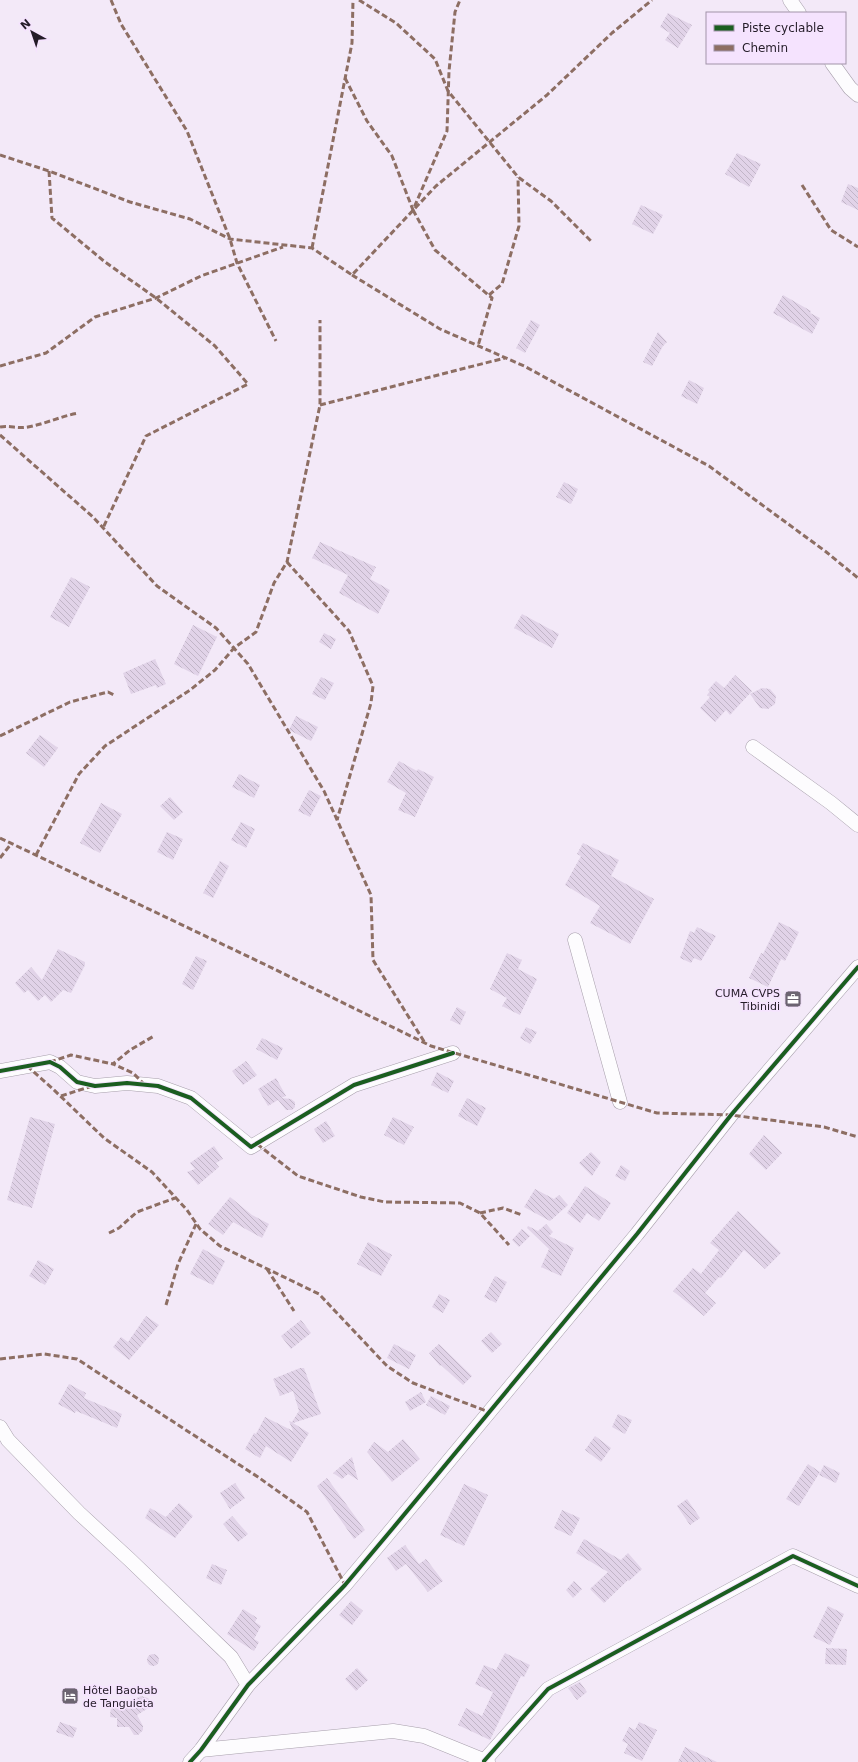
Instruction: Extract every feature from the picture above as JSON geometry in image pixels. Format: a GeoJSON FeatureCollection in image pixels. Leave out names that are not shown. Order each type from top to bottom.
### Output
{"type":"FeatureCollection","features":[{"type":"Feature","properties":{"kind":"street"},"geometry":{"type":"LineString","coordinates":[[790,0],[798,12]]}},
{"type":"Feature","properties":{"kind":"street"},"geometry":{"type":"LineString","coordinates":[[833,64],[850,88],[858,95]]}},
{"type":"Feature","properties":{"kind":"street"},"geometry":{"type":"LineString","coordinates":[[753,747],[831,803],[858,825]]}},
{"type":"Feature","properties":{"kind":"street"},"geometry":{"type":"LineString","coordinates":[[575,940],[620,1102]]}},
{"type":"Feature","properties":{"kind":"street"},"geometry":{"type":"LineString","coordinates":[[190,1762],[201,1750],[248,1685],[345,1585],[637,1234],[731,1115],[858,967]]}},
{"type":"Feature","properties":{"kind":"street"},"geometry":{"type":"LineString","coordinates":[[0,1071],[50,1062],[60,1067],[77,1082],[95,1086],[127,1083],[158,1086],[191,1098],[251,1147],[354,1085],[453,1053]]}},
{"type":"Feature","properties":{"kind":"street"},"geometry":{"type":"LineString","coordinates":[[0,1427],[8,1440],[79,1513],[129,1558],[231,1658],[248,1685]]}},
{"type":"Feature","properties":{"kind":"street"},"geometry":{"type":"LineString","coordinates":[[201,1750],[393,1731],[424,1736],[486,1761],[548,1689],[792,1556],[858,1586]]}},
{"type":"Feature","properties":{"kind":"building"},"geometry":{"type":"Polygon","coordinates":[[[668,13],[692,25],[678,48],[665,40],[670,33],[660,27],[668,13]]]}},
{"type":"Feature","properties":{"kind":"building"},"geometry":{"type":"Polygon","coordinates":[[[737,153],[761,164],[749,187],[725,174],[737,153]]]}},
{"type":"Feature","properties":{"kind":"building"},"geometry":{"type":"Polygon","coordinates":[[[848,184],[858,188],[858,210],[841,202],[848,184]]]}},
{"type":"Feature","properties":{"kind":"building"},"geometry":{"type":"Polygon","coordinates":[[[641,205],[663,215],[653,234],[632,224],[641,205]]]}},
{"type":"Feature","properties":{"kind":"building"},"geometry":{"type":"Polygon","coordinates":[[[783,295],[820,318],[812,334],[773,313],[783,295]]]}},
{"type":"Feature","properties":{"kind":"building"},"geometry":{"type":"Polygon","coordinates":[[[531,320],[540,325],[525,353],[516,348],[531,320]]]}},
{"type":"Feature","properties":{"kind":"building"},"geometry":{"type":"Polygon","coordinates":[[[658,332],[667,342],[663,346],[652,366],[643,362],[658,332]]]}},
{"type":"Feature","properties":{"kind":"building"},"geometry":{"type":"Polygon","coordinates":[[[689,380],[704,388],[697,404],[681,396],[689,380]]]}},
{"type":"Feature","properties":{"kind":"building"},"geometry":{"type":"Polygon","coordinates":[[[564,482],[578,489],[571,504],[556,497],[564,482]]]}},
{"type":"Feature","properties":{"kind":"building"},"geometry":{"type":"Polygon","coordinates":[[[320,542],[376,567],[370,579],[390,590],[378,614],[339,593],[348,575],[312,558],[320,542]]]}},
{"type":"Feature","properties":{"kind":"building"},"geometry":{"type":"Polygon","coordinates":[[[71,577],[90,587],[69,627],[50,617],[71,577]]]}},
{"type":"Feature","properties":{"kind":"building"},"geometry":{"type":"Polygon","coordinates":[[[522,614],[559,634],[552,648],[514,628],[522,614]]]}},
{"type":"Feature","properties":{"kind":"building"},"geometry":{"type":"Polygon","coordinates":[[[193,625],[217,637],[198,676],[174,664],[193,625]]]}},
{"type":"Feature","properties":{"kind":"building"},"geometry":{"type":"Polygon","coordinates":[[[324,633],[336,639],[331,649],[319,642],[324,633]]]}},
{"type":"Feature","properties":{"kind":"building"},"geometry":{"type":"Polygon","coordinates":[[[155,659],[166,684],[157,688],[156,685],[131,694],[123,673],[155,659]]]}},
{"type":"Feature","properties":{"kind":"building"},"geometry":{"type":"Polygon","coordinates":[[[735,675],[752,691],[730,715],[726,710],[715,722],[700,708],[710,697],[707,695],[710,691],[708,690],[716,681],[724,688],[735,675]]]}},
{"type":"Feature","properties":{"kind":"building"},"geometry":{"type":"Polygon","coordinates":[[[321,677],[334,683],[325,700],[312,694],[321,677]]]}},
{"type":"Feature","properties":{"kind":"building"},"geometry":{"type":"Polygon","coordinates":[[[762,688],[770,689],[776,696],[775,704],[768,709],[760,708],[750,694],[762,688]]]}},
{"type":"Feature","properties":{"kind":"building"},"geometry":{"type":"Polygon","coordinates":[[[296,716],[318,727],[311,741],[289,730],[296,716]]]}},
{"type":"Feature","properties":{"kind":"building"},"geometry":{"type":"Polygon","coordinates":[[[40,735],[58,748],[44,767],[26,753],[40,735]]]}},
{"type":"Feature","properties":{"kind":"building"},"geometry":{"type":"Polygon","coordinates":[[[399,761],[417,771],[418,769],[434,777],[415,817],[398,810],[406,793],[387,782],[399,761]]]}},
{"type":"Feature","properties":{"kind":"building"},"geometry":{"type":"Polygon","coordinates":[[[239,774],[260,785],[254,798],[232,787],[239,774]]]}},
{"type":"Feature","properties":{"kind":"building"},"geometry":{"type":"Polygon","coordinates":[[[309,790],[321,796],[310,817],[298,811],[309,790]]]}},
{"type":"Feature","properties":{"kind":"building"},"geometry":{"type":"Polygon","coordinates":[[[170,797],[183,812],[174,820],[160,806],[170,797]]]}},
{"type":"Feature","properties":{"kind":"building"},"geometry":{"type":"Polygon","coordinates":[[[101,803],[122,814],[100,853],[80,843],[101,803]]]}},
{"type":"Feature","properties":{"kind":"building"},"geometry":{"type":"Polygon","coordinates":[[[241,822],[255,829],[246,848],[231,840],[241,822]]]}},
{"type":"Feature","properties":{"kind":"building"},"geometry":{"type":"Polygon","coordinates":[[[167,832],[183,839],[173,860],[157,852],[167,832]]]}},
{"type":"Feature","properties":{"kind":"building"},"geometry":{"type":"Polygon","coordinates":[[[583,843],[619,860],[611,876],[654,899],[630,944],[590,923],[600,906],[565,885],[581,856],[577,854],[583,843]]]}},
{"type":"Feature","properties":{"kind":"building"},"geometry":{"type":"Polygon","coordinates":[[[220,861],[229,866],[213,898],[203,893],[220,861]]]}},
{"type":"Feature","properties":{"kind":"building"},"geometry":{"type":"Polygon","coordinates":[[[779,922],[799,932],[785,961],[781,959],[768,987],[749,978],[761,953],[763,954],[779,922]]]}},
{"type":"Feature","properties":{"kind":"building"},"geometry":{"type":"Polygon","coordinates":[[[697,927],[716,936],[701,961],[694,958],[691,963],[680,958],[690,931],[694,933],[697,927]]]}},
{"type":"Feature","properties":{"kind":"building"},"geometry":{"type":"Polygon","coordinates":[[[58,949],[85,962],[85,965],[71,993],[63,990],[51,1002],[45,995],[38,1001],[28,990],[24,993],[15,983],[31,967],[42,980],[58,949]]]}},
{"type":"Feature","properties":{"kind":"building"},"geometry":{"type":"Polygon","coordinates":[[[507,953],[522,960],[518,969],[537,979],[520,1015],[502,1006],[507,998],[490,989],[507,953]]]}},
{"type":"Feature","properties":{"kind":"building"},"geometry":{"type":"Polygon","coordinates":[[[196,956],[207,961],[193,990],[182,984],[196,956]]]}},
{"type":"Feature","properties":{"kind":"building"},"geometry":{"type":"Polygon","coordinates":[[[457,1007],[466,1012],[460,1025],[450,1020],[457,1007]]]}},
{"type":"Feature","properties":{"kind":"building"},"geometry":{"type":"Polygon","coordinates":[[[526,1027],[537,1032],[530,1044],[520,1038],[526,1027]]]}},
{"type":"Feature","properties":{"kind":"building"},"geometry":{"type":"Polygon","coordinates":[[[262,1038],[283,1048],[277,1060],[256,1049],[262,1038]]]}},
{"type":"Feature","properties":{"kind":"building"},"geometry":{"type":"Polygon","coordinates":[[[246,1061],[257,1075],[243,1085],[232,1071],[246,1061]]]}},
{"type":"Feature","properties":{"kind":"building"},"geometry":{"type":"Polygon","coordinates":[[[437,1072],[454,1081],[448,1093],[431,1085],[437,1072]]]}},
{"type":"Feature","properties":{"kind":"building"},"geometry":{"type":"Polygon","coordinates":[[[276,1078],[286,1096],[281,1098],[291,1099],[295,1102],[295,1107],[292,1110],[286,1110],[278,1100],[268,1106],[258,1089],[276,1078]]]}},
{"type":"Feature","properties":{"kind":"building"},"geometry":{"type":"Polygon","coordinates":[[[467,1098],[486,1108],[477,1126],[458,1116],[467,1098]]]}},
{"type":"Feature","properties":{"kind":"building"},"geometry":{"type":"Polygon","coordinates":[[[30,1117],[55,1124],[32,1208],[7,1200],[30,1117]]]}},
{"type":"Feature","properties":{"kind":"building"},"geometry":{"type":"Polygon","coordinates":[[[393,1117],[414,1127],[404,1145],[384,1135],[393,1117]]]}},
{"type":"Feature","properties":{"kind":"building"},"geometry":{"type":"Polygon","coordinates":[[[326,1121],[335,1136],[323,1143],[314,1129],[326,1121]]]}},
{"type":"Feature","properties":{"kind":"building"},"geometry":{"type":"Polygon","coordinates":[[[764,1135],[782,1153],[766,1170],[749,1154],[764,1135]]]}},
{"type":"Feature","properties":{"kind":"building"},"geometry":{"type":"Polygon","coordinates":[[[214,1146],[223,1159],[216,1163],[219,1167],[198,1185],[187,1172],[195,1169],[190,1163],[214,1146]]]}},
{"type":"Feature","properties":{"kind":"building"},"geometry":{"type":"Polygon","coordinates":[[[591,1152],[601,1162],[592,1176],[579,1163],[591,1152]]]}},
{"type":"Feature","properties":{"kind":"building"},"geometry":{"type":"Polygon","coordinates":[[[621,1165],[630,1171],[625,1181],[615,1176],[621,1165]]]}},
{"type":"Feature","properties":{"kind":"building"},"geometry":{"type":"Polygon","coordinates":[[[585,1186],[611,1203],[599,1221],[587,1213],[580,1223],[567,1213],[585,1186]]]}},
{"type":"Feature","properties":{"kind":"building"},"geometry":{"type":"Polygon","coordinates":[[[535,1189],[554,1199],[559,1195],[568,1205],[550,1221],[524,1207],[535,1189]]]}},
{"type":"Feature","properties":{"kind":"building"},"geometry":{"type":"Polygon","coordinates":[[[230,1197],[252,1215],[269,1224],[262,1238],[233,1222],[223,1235],[208,1224],[230,1197]]]}},
{"type":"Feature","properties":{"kind":"building"},"geometry":{"type":"Polygon","coordinates":[[[738,1211],[781,1253],[765,1269],[744,1250],[721,1278],[719,1277],[705,1293],[716,1303],[704,1316],[673,1291],[693,1268],[701,1274],[719,1250],[710,1243],[738,1211]]]}},
{"type":"Feature","properties":{"kind":"building"},"geometry":{"type":"Polygon","coordinates":[[[546,1224],[553,1232],[549,1236],[574,1248],[561,1276],[541,1267],[549,1249],[527,1228],[528,1226],[538,1231],[546,1224]]]}},
{"type":"Feature","properties":{"kind":"building"},"geometry":{"type":"Polygon","coordinates":[[[522,1229],[530,1236],[519,1247],[512,1240],[522,1229]]]}},
{"type":"Feature","properties":{"kind":"building"},"geometry":{"type":"Polygon","coordinates":[[[368,1242],[392,1255],[381,1276],[357,1264],[368,1242]]]}},
{"type":"Feature","properties":{"kind":"building"},"geometry":{"type":"Polygon","coordinates":[[[203,1249],[225,1261],[213,1285],[190,1274],[203,1249]]]}},
{"type":"Feature","properties":{"kind":"building"},"geometry":{"type":"Polygon","coordinates":[[[38,1260],[54,1269],[45,1285],[29,1276],[38,1260]]]}},
{"type":"Feature","properties":{"kind":"building"},"geometry":{"type":"Polygon","coordinates":[[[495,1276],[507,1282],[496,1303],[484,1297],[495,1276]]]}},
{"type":"Feature","properties":{"kind":"building"},"geometry":{"type":"Polygon","coordinates":[[[439,1294],[450,1300],[443,1313],[432,1307],[439,1294]]]}},
{"type":"Feature","properties":{"kind":"building"},"geometry":{"type":"Polygon","coordinates":[[[146,1316],[159,1325],[129,1360],[113,1347],[121,1337],[128,1342],[146,1316]]]}},
{"type":"Feature","properties":{"kind":"building"},"geometry":{"type":"Polygon","coordinates":[[[301,1320],[311,1333],[291,1349],[281,1336],[301,1320]]]}},
{"type":"Feature","properties":{"kind":"building"},"geometry":{"type":"Polygon","coordinates":[[[491,1332],[502,1344],[492,1353],[481,1341],[491,1332]]]}},
{"type":"Feature","properties":{"kind":"building"},"geometry":{"type":"Polygon","coordinates":[[[394,1344],[416,1355],[409,1369],[387,1358],[394,1344]]]}},
{"type":"Feature","properties":{"kind":"building"},"geometry":{"type":"Polygon","coordinates":[[[439,1344],[472,1376],[463,1385],[441,1365],[440,1366],[429,1353],[439,1344]]]}},
{"type":"Feature","properties":{"kind":"building"},"geometry":{"type":"Polygon","coordinates":[[[300,1368],[304,1368],[321,1414],[293,1423],[309,1433],[291,1462],[266,1446],[260,1458],[245,1449],[254,1433],[256,1434],[265,1417],[293,1431],[289,1421],[292,1422],[299,1411],[293,1391],[280,1396],[273,1379],[300,1368]]]}},
{"type":"Feature","properties":{"kind":"building"},"geometry":{"type":"Polygon","coordinates":[[[69,1384],[86,1393],[84,1398],[122,1414],[117,1428],[76,1411],[75,1413],[58,1404],[69,1384]]]}},
{"type":"Feature","properties":{"kind":"building"},"geometry":{"type":"Polygon","coordinates":[[[421,1392],[426,1402],[410,1411],[405,1402],[421,1392]]]}},
{"type":"Feature","properties":{"kind":"building"},"geometry":{"type":"Polygon","coordinates":[[[431,1396],[450,1406],[445,1415],[426,1405],[431,1396]]]}},
{"type":"Feature","properties":{"kind":"building"},"geometry":{"type":"Polygon","coordinates":[[[618,1414],[632,1420],[625,1434],[612,1427],[618,1414]]]}},
{"type":"Feature","properties":{"kind":"building"},"geometry":{"type":"Polygon","coordinates":[[[595,1436],[611,1448],[601,1462],[585,1450],[595,1436]]]}},
{"type":"Feature","properties":{"kind":"building"},"geometry":{"type":"Polygon","coordinates":[[[403,1439],[420,1459],[392,1482],[367,1452],[374,1442],[388,1452],[403,1439]]]}},
{"type":"Feature","properties":{"kind":"building"},"geometry":{"type":"Polygon","coordinates":[[[352,1457],[358,1480],[348,1474],[342,1479],[333,1473],[352,1457]]]}},
{"type":"Feature","properties":{"kind":"building"},"geometry":{"type":"Polygon","coordinates":[[[808,1464],[820,1472],[799,1506],[786,1499],[808,1464]]]}},
{"type":"Feature","properties":{"kind":"building"},"geometry":{"type":"Polygon","coordinates":[[[824,1465],[840,1473],[836,1483],[819,1475],[824,1465]]]}},
{"type":"Feature","properties":{"kind":"building"},"geometry":{"type":"Polygon","coordinates":[[[327,1478],[365,1530],[354,1539],[317,1486],[327,1478]]]}},
{"type":"Feature","properties":{"kind":"building"},"geometry":{"type":"Polygon","coordinates":[[[235,1483],[245,1498],[230,1509],[220,1493],[235,1483]]]}},
{"type":"Feature","properties":{"kind":"building"},"geometry":{"type":"Polygon","coordinates":[[[464,1484],[488,1495],[464,1546],[440,1535],[464,1484]]]}},
{"type":"Feature","properties":{"kind":"building"},"geometry":{"type":"Polygon","coordinates":[[[687,1499],[700,1518],[690,1525],[677,1506],[687,1499]]]}},
{"type":"Feature","properties":{"kind":"building"},"geometry":{"type":"Polygon","coordinates":[[[179,1503],[193,1516],[175,1538],[145,1518],[150,1508],[166,1517],[179,1503]]]}},
{"type":"Feature","properties":{"kind":"building"},"geometry":{"type":"Polygon","coordinates":[[[562,1510],[580,1518],[571,1536],[554,1528],[562,1510]]]}},
{"type":"Feature","properties":{"kind":"building"},"geometry":{"type":"Polygon","coordinates":[[[232,1516],[248,1534],[238,1542],[223,1524],[232,1516]]]}},
{"type":"Feature","properties":{"kind":"building"},"geometry":{"type":"Polygon","coordinates":[[[584,1539],[621,1560],[628,1553],[642,1569],[604,1603],[590,1589],[608,1572],[576,1553],[584,1539]]]}},
{"type":"Feature","properties":{"kind":"building"},"geometry":{"type":"Polygon","coordinates":[[[405,1545],[419,1564],[426,1559],[443,1581],[428,1592],[406,1564],[396,1571],[387,1558],[405,1545]]]}},
{"type":"Feature","properties":{"kind":"building"},"geometry":{"type":"Polygon","coordinates":[[[212,1564],[227,1570],[221,1585],[206,1578],[212,1564]]]}},
{"type":"Feature","properties":{"kind":"building"},"geometry":{"type":"Polygon","coordinates":[[[574,1581],[582,1589],[573,1598],[566,1590],[574,1581]]]}},
{"type":"Feature","properties":{"kind":"building"},"geometry":{"type":"Polygon","coordinates":[[[351,1601],[363,1611],[352,1625],[339,1615],[351,1601]]]}},
{"type":"Feature","properties":{"kind":"building"},"geometry":{"type":"Polygon","coordinates":[[[828,1606],[844,1614],[830,1645],[813,1637],[828,1606]]]}},
{"type":"Feature","properties":{"kind":"building"},"geometry":{"type":"Polygon","coordinates":[[[243,1609],[257,1618],[255,1622],[261,1626],[254,1639],[259,1642],[254,1651],[227,1634],[243,1609]]]}},
{"type":"Feature","properties":{"kind":"building"},"geometry":{"type":"Polygon","coordinates":[[[826,1648],[847,1649],[846,1665],[825,1664],[826,1648]]]}},
{"type":"Feature","properties":{"kind":"building"},"geometry":{"type":"Polygon","coordinates":[[[505,1653],[530,1665],[524,1677],[521,1676],[490,1740],[458,1725],[466,1708],[482,1716],[493,1692],[475,1684],[484,1665],[496,1670],[505,1653]]]}},
{"type":"Feature","properties":{"kind":"building"},"geometry":{"type":"Polygon","coordinates":[[[153,1654],[157,1656],[159,1660],[157,1664],[153,1666],[149,1664],[147,1660],[149,1656],[153,1654]]]}},
{"type":"Feature","properties":{"kind":"building"},"geometry":{"type":"Polygon","coordinates":[[[357,1668],[368,1680],[356,1691],[345,1679],[357,1668]]]}},
{"type":"Feature","properties":{"kind":"building"},"geometry":{"type":"Polygon","coordinates":[[[580,1682],[587,1692],[577,1700],[568,1688],[580,1682]]]}},
{"type":"Feature","properties":{"kind":"building"},"geometry":{"type":"Polygon","coordinates":[[[141,1696],[148,1698],[150,1701],[150,1707],[137,1715],[143,1726],[143,1730],[138,1735],[134,1735],[129,1727],[117,1727],[117,1718],[110,1717],[111,1705],[133,1706],[137,1698],[141,1696]]]}},
{"type":"Feature","properties":{"kind":"building"},"geometry":{"type":"Polygon","coordinates":[[[60,1722],[77,1728],[73,1738],[56,1732],[60,1722]]]}},
{"type":"Feature","properties":{"kind":"building"},"geometry":{"type":"Polygon","coordinates":[[[639,1722],[657,1730],[642,1761],[624,1753],[628,1744],[622,1741],[629,1727],[635,1730],[639,1722]]]}},
{"type":"Feature","properties":{"kind":"building"},"geometry":{"type":"Polygon","coordinates":[[[685,1747],[717,1762],[678,1762],[685,1747]]]}},
{"type":"Feature","properties":{"kind":"marked path"},"geometry":{"type":"LineString","coordinates":[[111,0],[121,24],[187,131],[230,239],[237,263],[276,341]]}},
{"type":"Feature","properties":{"kind":"marked path"},"geometry":{"type":"LineString","coordinates":[[312,248],[352,43],[353,0]]}},
{"type":"Feature","properties":{"kind":"marked path"},"geometry":{"type":"LineString","coordinates":[[359,0],[396,23],[435,59],[448,91],[518,177],[551,201],[592,242]]}},
{"type":"Feature","properties":{"kind":"marked path"},"geometry":{"type":"LineString","coordinates":[[345,78],[367,121],[392,156],[413,210],[447,131],[449,71],[455,12],[460,0]]}},
{"type":"Feature","properties":{"kind":"marked path"},"geometry":{"type":"LineString","coordinates":[[0,155],[49,171],[130,202],[190,219],[230,239],[312,248],[352,275],[436,186],[547,95],[612,33],[652,0]]}},
{"type":"Feature","properties":{"kind":"marked path"},"geometry":{"type":"LineString","coordinates":[[49,171],[52,218],[105,262],[156,298],[215,346],[248,384],[146,436],[103,528]]}},
{"type":"Feature","properties":{"kind":"marked path"},"geometry":{"type":"LineString","coordinates":[[489,295],[502,284],[519,226],[518,177]]}},
{"type":"Feature","properties":{"kind":"marked path"},"geometry":{"type":"LineString","coordinates":[[802,185],[831,230],[858,247]]}},
{"type":"Feature","properties":{"kind":"marked path"},"geometry":{"type":"LineString","coordinates":[[413,210],[435,250],[492,298],[478,346]]}},
{"type":"Feature","properties":{"kind":"marked path"},"geometry":{"type":"LineString","coordinates":[[0,366],[46,353],[95,317],[156,298],[201,276],[283,247]]}},
{"type":"Feature","properties":{"kind":"marked path"},"geometry":{"type":"LineString","coordinates":[[352,275],[440,329],[524,366],[709,466],[825,551],[858,578]]}},
{"type":"Feature","properties":{"kind":"marked path"},"geometry":{"type":"LineString","coordinates":[[36,855],[79,774],[105,746],[190,690],[215,670],[234,648],[256,632],[274,583],[287,562],[320,405],[320,320]]}},
{"type":"Feature","properties":{"kind":"marked path"},"geometry":{"type":"LineString","coordinates":[[320,405],[505,358]]}},
{"type":"Feature","properties":{"kind":"marked path"},"geometry":{"type":"LineString","coordinates":[[0,427],[28,427],[79,413]]}},
{"type":"Feature","properties":{"kind":"marked path"},"geometry":{"type":"LineString","coordinates":[[0,435],[93,517],[157,586],[216,628],[248,664],[324,791],[371,895],[373,960],[425,1043]]}},
{"type":"Feature","properties":{"kind":"marked path"},"geometry":{"type":"LineString","coordinates":[[287,562],[349,631],[373,686],[371,703],[337,820]]}},
{"type":"Feature","properties":{"kind":"marked path"},"geometry":{"type":"LineString","coordinates":[[0,736],[70,702],[108,692],[114,695]]}},
{"type":"Feature","properties":{"kind":"marked path"},"geometry":{"type":"LineString","coordinates":[[0,838],[266,965],[431,1046],[657,1113],[731,1115],[824,1127],[858,1137]]}},
{"type":"Feature","properties":{"kind":"marked path"},"geometry":{"type":"LineString","coordinates":[[0,858],[11,844]]}},
{"type":"Feature","properties":{"kind":"marked path"},"geometry":{"type":"LineString","coordinates":[[145,1085],[133,1073],[113,1064],[130,1050],[154,1036]]}},
{"type":"Feature","properties":{"kind":"marked path"},"geometry":{"type":"LineString","coordinates":[[50,1062],[71,1055],[113,1064]]}},
{"type":"Feature","properties":{"kind":"marked path"},"geometry":{"type":"LineString","coordinates":[[27,1066],[104,1138],[152,1172],[187,1210],[200,1229],[220,1246],[319,1294],[387,1366],[413,1383],[489,1412]]}},
{"type":"Feature","properties":{"kind":"marked path"},"geometry":{"type":"LineString","coordinates":[[61,1096],[92,1086]]}},
{"type":"Feature","properties":{"kind":"marked path"},"geometry":{"type":"LineString","coordinates":[[257,1144],[298,1176],[361,1197],[385,1202],[460,1203],[480,1213],[509,1245]]}},
{"type":"Feature","properties":{"kind":"marked path"},"geometry":{"type":"LineString","coordinates":[[109,1233],[119,1228],[137,1212],[175,1198]]}},
{"type":"Feature","properties":{"kind":"marked path"},"geometry":{"type":"LineString","coordinates":[[480,1213],[503,1208],[522,1215]]}},
{"type":"Feature","properties":{"kind":"marked path"},"geometry":{"type":"LineString","coordinates":[[166,1305],[178,1264],[196,1224]]}},
{"type":"Feature","properties":{"kind":"marked path"},"geometry":{"type":"LineString","coordinates":[[267,1269],[294,1311]]}},
{"type":"Feature","properties":{"kind":"marked path"},"geometry":{"type":"LineString","coordinates":[[0,1359],[44,1354],[77,1359],[258,1477],[307,1512],[345,1585]]}},
{"type":"Feature","properties":{"kind":"cycle path"},"geometry":{"type":"LineString","coordinates":[[190,1762],[201,1750],[248,1685],[345,1585],[637,1234],[731,1115],[858,967]]}},
{"type":"Feature","properties":{"kind":"cycle path"},"geometry":{"type":"LineString","coordinates":[[0,1071],[50,1062],[60,1067],[77,1082],[95,1086],[127,1083],[158,1086],[191,1098],[251,1147],[354,1085],[453,1053]]}},
{"type":"Feature","properties":{"kind":"cycle path"},"geometry":{"type":"LineString","coordinates":[[484,1761],[548,1689],[793,1556],[858,1586]]}},
{"type":"Feature","properties":{"kind":"place","name":"CUMA CVPS Tibinidi"},"geometry":{"type":"Point","coordinates":[793,999]}},
{"type":"Feature","properties":{"kind":"place","name":"Hôtel Baobab de Tanguieta"},"geometry":{"type":"Point","coordinates":[70,1696]}}]}
